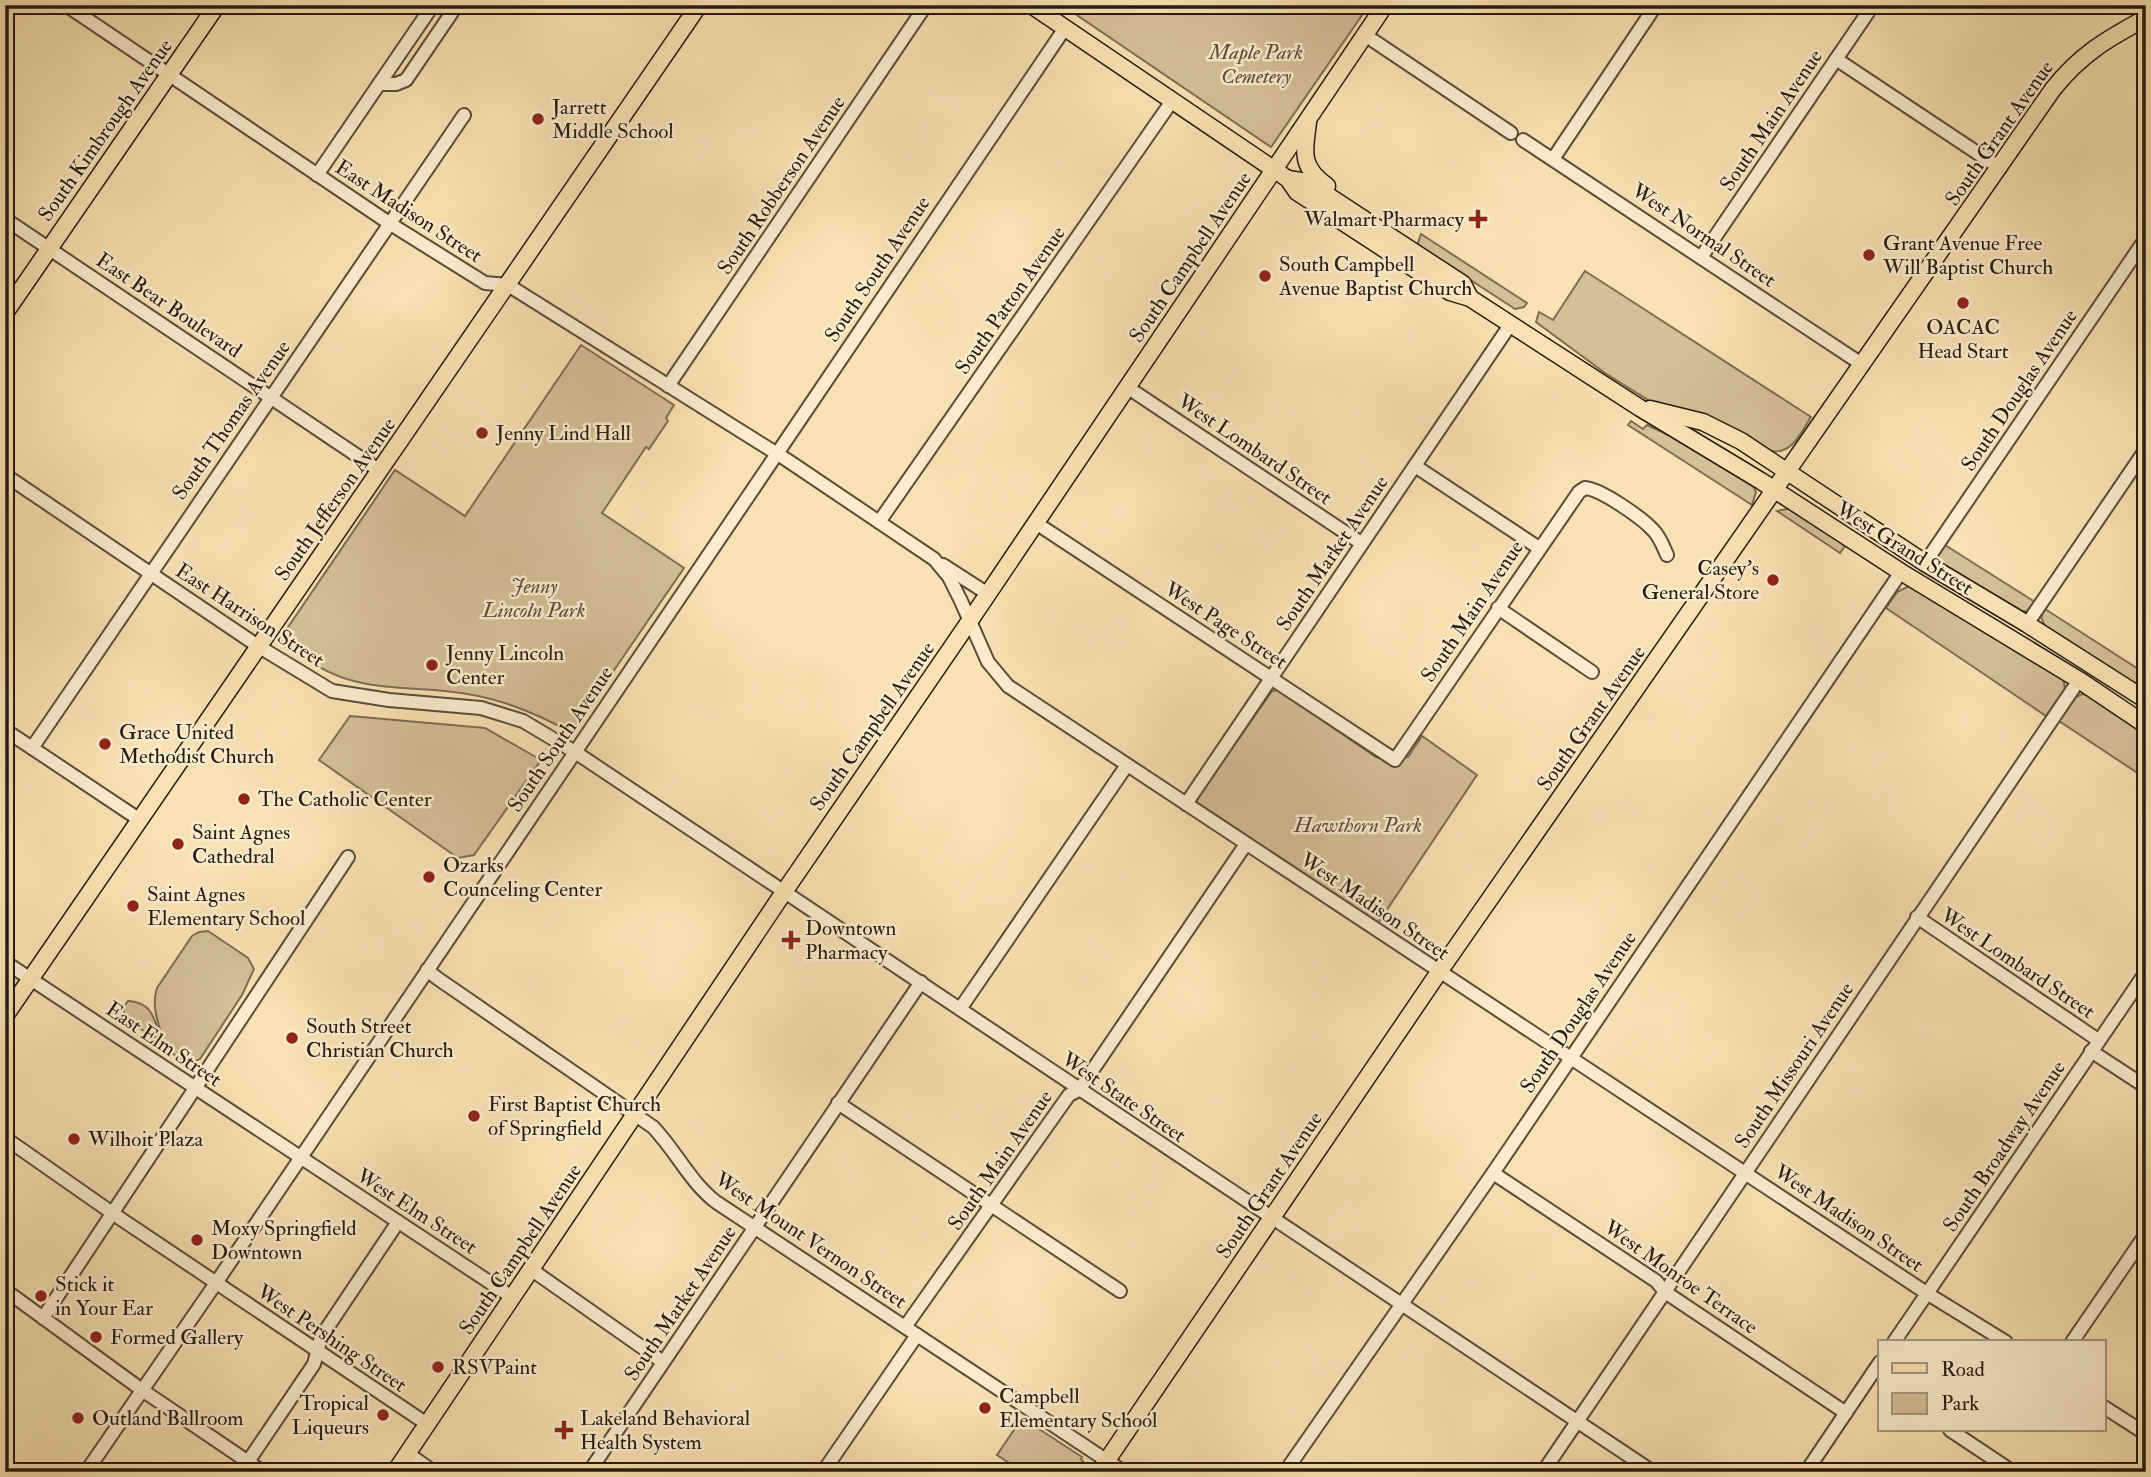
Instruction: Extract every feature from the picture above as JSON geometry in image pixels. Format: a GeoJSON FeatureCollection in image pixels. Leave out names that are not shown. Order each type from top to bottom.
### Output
{"type":"FeatureCollection","features":[{"type":"Feature","properties":{"kind":"main road","name":"South Kimbrough Avenue"},"geometry":{"type":"LineString","coordinates":[[5,313],[217,5]]}},
{"type":"Feature","properties":{"kind":"main road","name":"South Jefferson Avenue"},"geometry":{"type":"LineString","coordinates":[[5,1016],[699,5]]}},
{"type":"Feature","properties":{"kind":"main road","name":"West Grand Street"},"geometry":{"type":"LineString","coordinates":[[1031,5],[1281,174],[1297,191],[1426,277],[1450,292],[1470,298],[1640,408],[1776,490],[1901,572],[2079,680],[2146,725]]}},
{"type":"Feature","properties":{"kind":"main road","name":"South Campbell Avenue"},"geometry":{"type":"LineString","coordinates":[[395,1472],[562,1220],[575,1205],[1127,387],[1281,174],[1309,118],[1385,5]]}},
{"type":"Feature","properties":{"kind":"main road","name":"South Grant Avenue"},"geometry":{"type":"LineString","coordinates":[[1103,1466],[1439,972],[2071,66],[2106,40],[2146,18]]}},
{"type":"Feature","properties":{"kind":"main road"},"geometry":{"type":"LineString","coordinates":[[1309,118],[1304,151],[1307,166],[1316,178],[1349,201],[1355,214]]}},
{"type":"Feature","properties":{"kind":"main road","name":"West Grand Street"},"geometry":{"type":"LineString","coordinates":[[1281,174],[1307,182],[1463,284],[1470,298]]}},
{"type":"Feature","properties":{"kind":"main road","name":"West Grand Street"},"geometry":{"type":"LineString","coordinates":[[1640,408],[1673,413],[1703,422],[1741,440],[1925,563],[2144,696]]}},
{"type":"Feature","properties":{"kind":"street","name":"East Madison Street"},"geometry":{"type":"LineString","coordinates":[[66,5],[389,223],[485,283],[508,285],[775,454]]}},
{"type":"Feature","properties":{"kind":"street"},"geometry":{"type":"LineString","coordinates":[[317,175],[433,5]]}},
{"type":"Feature","properties":{"kind":"street"},"geometry":{"type":"LineString","coordinates":[[379,84],[396,84],[406,80],[457,5]]}},
{"type":"Feature","properties":{"kind":"street","name":"South Robberson Avenue"},"geometry":{"type":"LineString","coordinates":[[668,386],[926,5]]}},
{"type":"Feature","properties":{"kind":"street"},"geometry":{"type":"LineString","coordinates":[[1553,159],[1656,5]]}},
{"type":"Feature","properties":{"kind":"street","name":"South Main Avenue"},"geometry":{"type":"LineString","coordinates":[[1702,256],[1872,5]]}},
{"type":"Feature","properties":{"kind":"street","name":"South South Avenue"},"geometry":{"type":"LineString","coordinates":[[86,1472],[1065,28]]}},
{"type":"Feature","properties":{"kind":"street"},"geometry":{"type":"LineString","coordinates":[[1365,35],[1511,133]]}},
{"type":"Feature","properties":{"kind":"street"},"geometry":{"type":"LineString","coordinates":[[1836,59],[2000,168]]}},
{"type":"Feature","properties":{"kind":"street","name":"South Patton Avenue"},"geometry":{"type":"LineString","coordinates":[[880,522],[1172,101]]}},
{"type":"Feature","properties":{"kind":"street","name":"South Thomas Avenue"},"geometry":{"type":"LineString","coordinates":[[32,748],[464,115]]}},
{"type":"Feature","properties":{"kind":"street","name":"West Normal Street"},"geometry":{"type":"LineString","coordinates":[[1524,139],[1863,365]]}},
{"type":"Feature","properties":{"kind":"street","name":"East Bear Boulevard"},"geometry":{"type":"LineString","coordinates":[[5,219],[380,471]]}},
{"type":"Feature","properties":{"kind":"street","name":"South Douglas Avenue"},"geometry":{"type":"LineString","coordinates":[[1925,563],[2144,245]]}},
{"type":"Feature","properties":{"kind":"street","name":"South Market Avenue"},"geometry":{"type":"LineString","coordinates":[[1186,804],[1510,325]]}},
{"type":"Feature","properties":{"kind":"street","name":"West Lombard Street"},"geometry":{"type":"LineString","coordinates":[[1127,387],[1361,543]]}},
{"type":"Feature","properties":{"kind":"street"},"geometry":{"type":"LineString","coordinates":[[2027,624],[2146,449]]}},
{"type":"Feature","properties":{"kind":"street","name":"West Madison Street"},"geometry":{"type":"LineString","coordinates":[[775,454],[934,559],[949,577],[988,662],[1008,686],[1928,1294],[2003,1340]]}},
{"type":"Feature","properties":{"kind":"street"},"geometry":{"type":"LineString","coordinates":[[1415,466],[1539,548]]}},
{"type":"Feature","properties":{"kind":"street","name":"East Harrison Street"},"geometry":{"type":"LineString","coordinates":[[5,475],[258,646],[332,691],[389,700],[481,708],[523,721],[575,752]]}},
{"type":"Feature","properties":{"kind":"street","name":"South Main Avenue"},"geometry":{"type":"LineString","coordinates":[[1395,760],[1573,498],[1585,488],[1597,491],[1647,524],[1662,541],[1667,555]]}},
{"type":"Feature","properties":{"kind":"street","name":"West Page Street"},"geometry":{"type":"LineString","coordinates":[[1036,523],[1395,760]]}},
{"type":"Feature","properties":{"kind":"street"},"geometry":{"type":"LineString","coordinates":[[934,559],[988,594]]}},
{"type":"Feature","properties":{"kind":"street","name":"South Douglas Avenue"},"geometry":{"type":"LineString","coordinates":[[1285,1472],[1493,1173],[1901,572]]}},
{"type":"Feature","properties":{"kind":"street"},"geometry":{"type":"LineString","coordinates":[[1498,608],[1592,672]]}},
{"type":"Feature","properties":{"kind":"street","name":"South Missouri Avenue"},"geometry":{"type":"LineString","coordinates":[[1543,1472],[2079,680]]}},
{"type":"Feature","properties":{"kind":"street"},"geometry":{"type":"LineString","coordinates":[[5,730],[140,820]]}},
{"type":"Feature","properties":{"kind":"street","name":"West State Street"},"geometry":{"type":"LineString","coordinates":[[575,752],[1653,1472]]}},
{"type":"Feature","properties":{"kind":"street"},"geometry":{"type":"LineString","coordinates":[[960,1009],[1127,765]]}},
{"type":"Feature","properties":{"kind":"street","name":"South Main Avenue"},"geometry":{"type":"LineString","coordinates":[[905,1327],[1069,1095],[1079,1090],[1246,844]]}},
{"type":"Feature","properties":{"kind":"street"},"geometry":{"type":"LineString","coordinates":[[43,1318],[348,857]]}},
{"type":"Feature","properties":{"kind":"street","name":"West Lombard Street"},"geometry":{"type":"LineString","coordinates":[[1917,917],[2095,1046],[2146,1087]]}},
{"type":"Feature","properties":{"kind":"street","name":"East Elm Street"},"geometry":{"type":"LineString","coordinates":[[5,962],[300,1158]]}},
{"type":"Feature","properties":{"kind":"street","name":"West Mount Vernon Street"},"geometry":{"type":"LineString","coordinates":[[428,970],[635,1114],[663,1138],[706,1194],[917,1335],[1103,1466],[1124,1472]]}},
{"type":"Feature","properties":{"kind":"street","name":"South Broadway Avenue"},"geometry":{"type":"LineString","coordinates":[[1895,1340],[2146,972]]}},
{"type":"Feature","properties":{"kind":"street","name":"South Market Avenue"},"geometry":{"type":"LineString","coordinates":[[589,1472],[921,982]]}},
{"type":"Feature","properties":{"kind":"street"},"geometry":{"type":"LineString","coordinates":[[838,1103],[1120,1291]]}},
{"type":"Feature","properties":{"kind":"street","name":"West Pershing Street"},"geometry":{"type":"LineString","coordinates":[[5,1138],[112,1214],[427,1424]]}},
{"type":"Feature","properties":{"kind":"street","name":"West Elm Street"},"geometry":{"type":"LineString","coordinates":[[300,1158],[512,1297]]}},
{"type":"Feature","properties":{"kind":"street","name":"West Monroe Terrace"},"geometry":{"type":"LineString","coordinates":[[1493,1173],[1656,1281],[1665,1292],[1846,1413]]}},
{"type":"Feature","properties":{"kind":"street"},"geometry":{"type":"LineString","coordinates":[[245,1467],[314,1364],[321,1337],[398,1222]]}},
{"type":"Feature","properties":{"kind":"street"},"geometry":{"type":"LineString","coordinates":[[2072,1340],[2146,1234]]}},
{"type":"Feature","properties":{"kind":"street"},"geometry":{"type":"LineString","coordinates":[[531,1270],[663,1362]]}},
{"type":"Feature","properties":{"kind":"street"},"geometry":{"type":"LineString","coordinates":[[5,1290],[245,1467],[263,1472]]}},
{"type":"Feature","properties":{"kind":"street"},"geometry":{"type":"LineString","coordinates":[[823,1472],[917,1335]]}},
{"type":"Feature","properties":{"kind":"street"},"geometry":{"type":"LineString","coordinates":[[1806,1472],[1846,1413],[1875,1379]]}},
{"type":"Feature","properties":{"kind":"street"},"geometry":{"type":"LineString","coordinates":[[2106,1408],[2146,1434]]}},
{"type":"Feature","properties":{"kind":"street"},"geometry":{"type":"LineString","coordinates":[[1953,1432],[2013,1472]]}},
{"type":"Feature","properties":{"kind":"street"},"geometry":{"type":"LineString","coordinates":[[407,1453],[434,1472]]}},
{"type":"Feature","properties":{"kind":"green space","name":"Maple Park Cemetery"},"geometry":{"type":"Polygon","coordinates":[[[1062,5],[1369,5],[1271,147],[1062,5]]]}},
{"type":"Feature","properties":{"kind":"green space"},"geometry":{"type":"Polygon","coordinates":[[[1421,234],[1527,303],[1524,307],[1515,309],[1420,247],[1418,243],[1421,234]]]}},
{"type":"Feature","properties":{"kind":"green space"},"geometry":{"type":"Polygon","coordinates":[[[1585,271],[1811,417],[1795,442],[1784,450],[1770,451],[1653,403],[1605,373],[1536,322],[1539,312],[1553,320],[1585,271]]]}},
{"type":"Feature","properties":{"kind":"green space","name":"Jenny Lincoln Park"},"geometry":{"type":"Polygon","coordinates":[[[581,345],[674,405],[666,418],[668,421],[649,449],[646,447],[602,513],[684,568],[571,733],[541,717],[479,696],[377,686],[344,678],[278,642],[395,470],[465,516],[581,345]]]}},
{"type":"Feature","properties":{"kind":"green space"},"geometry":{"type":"Polygon","coordinates":[[[1631,421],[1643,429],[1647,425],[1714,456],[1752,483],[1756,492],[1752,505],[1628,425],[1631,421]]]}},
{"type":"Feature","properties":{"kind":"green space"},"geometry":{"type":"Polygon","coordinates":[[[1792,509],[1845,543],[1840,553],[1777,511],[1792,509]]]}},
{"type":"Feature","properties":{"kind":"green space"},"geometry":{"type":"Polygon","coordinates":[[[1945,545],[2035,602],[2027,611],[2021,612],[1939,564],[1938,556],[1945,545]]]}},
{"type":"Feature","properties":{"kind":"green space"},"geometry":{"type":"Polygon","coordinates":[[[1909,586],[2063,678],[2065,689],[2046,716],[1886,608],[1897,592],[1909,586]]]}},
{"type":"Feature","properties":{"kind":"green space"},"geometry":{"type":"Polygon","coordinates":[[[2045,609],[2146,674],[2146,678],[2139,683],[2131,683],[2046,629],[2041,617],[2045,609]]]}},
{"type":"Feature","properties":{"kind":"green space","name":"Hawthorn Park"},"geometry":{"type":"Polygon","coordinates":[[[1278,690],[1376,757],[1387,761],[1408,757],[1422,736],[1477,775],[1378,923],[1196,800],[1272,691],[1278,690]]]}},
{"type":"Feature","properties":{"kind":"green space"},"geometry":{"type":"Polygon","coordinates":[[[2082,694],[2093,696],[2146,731],[2145,778],[2059,721],[2076,697],[2082,694]]]}},
{"type":"Feature","properties":{"kind":"green space"},"geometry":{"type":"Polygon","coordinates":[[[350,716],[485,728],[541,760],[474,855],[458,858],[319,760],[350,716]]]}},
{"type":"Feature","properties":{"kind":"green space"},"geometry":{"type":"Polygon","coordinates":[[[208,931],[248,958],[254,969],[242,995],[200,1059],[191,1062],[166,1049],[157,1019],[155,996],[157,988],[192,936],[208,931]]]}},
{"type":"Feature","properties":{"kind":"green space"},"geometry":{"type":"Polygon","coordinates":[[[128,1001],[141,1004],[149,1010],[159,1032],[155,1038],[125,1019],[123,1008],[128,1001]]]}},
{"type":"Feature","properties":{"kind":"green space"},"geometry":{"type":"Polygon","coordinates":[[[1022,1418],[1082,1457],[1086,1465],[1081,1472],[1023,1472],[997,1455],[1022,1418]]]}},
{"type":"Feature","properties":{"kind":"place","name":"Jarrett Middle School"},"geometry":{"type":"Point","coordinates":[538,119]}},
{"type":"Feature","properties":{"kind":"place","name":"Walmart Pharmacy"},"geometry":{"type":"Point","coordinates":[1478,219]}},
{"type":"Feature","properties":{"kind":"place","name":"Grant Avenue Free Will Baptist Church"},"geometry":{"type":"Point","coordinates":[1869,255]}},
{"type":"Feature","properties":{"kind":"place","name":"South Campbell Avenue Baptist Church"},"geometry":{"type":"Point","coordinates":[1265,276]}},
{"type":"Feature","properties":{"kind":"place","name":"OACAC Head Start"},"geometry":{"type":"Point","coordinates":[1963,303]}},
{"type":"Feature","properties":{"kind":"place","name":"Jenny Lind Hall"},"geometry":{"type":"Point","coordinates":[482,433]}},
{"type":"Feature","properties":{"kind":"place","name":"Casey's General Store"},"geometry":{"type":"Point","coordinates":[1773,580]}},
{"type":"Feature","properties":{"kind":"place","name":"Jenny Lincoln Center"},"geometry":{"type":"Point","coordinates":[432,665]}},
{"type":"Feature","properties":{"kind":"place","name":"Grace United Methodist Church"},"geometry":{"type":"Point","coordinates":[105,744]}},
{"type":"Feature","properties":{"kind":"place","name":"The Catholic Center"},"geometry":{"type":"Point","coordinates":[244,799]}},
{"type":"Feature","properties":{"kind":"place","name":"Saint Agnes Cathedral"},"geometry":{"type":"Point","coordinates":[178,844]}},
{"type":"Feature","properties":{"kind":"place","name":"Ozarks Counceling Center"},"geometry":{"type":"Point","coordinates":[429,877]}},
{"type":"Feature","properties":{"kind":"place","name":"Saint Agnes Elementary School"},"geometry":{"type":"Point","coordinates":[133,906]}},
{"type":"Feature","properties":{"kind":"place","name":"Downtown Pharmacy"},"geometry":{"type":"Point","coordinates":[791,940]}},
{"type":"Feature","properties":{"kind":"place","name":"South Street Christian Church"},"geometry":{"type":"Point","coordinates":[292,1038]}},
{"type":"Feature","properties":{"kind":"place","name":"First Baptist Church of Springfield"},"geometry":{"type":"Point","coordinates":[474,1116]}},
{"type":"Feature","properties":{"kind":"place","name":"Wilhoit Plaza"},"geometry":{"type":"Point","coordinates":[74,1139]}},
{"type":"Feature","properties":{"kind":"place","name":"Moxy Springfield Downtown"},"geometry":{"type":"Point","coordinates":[197,1240]}},
{"type":"Feature","properties":{"kind":"place","name":"Stick it in Your Ear"},"geometry":{"type":"Point","coordinates":[41,1296]}},
{"type":"Feature","properties":{"kind":"place","name":"Formed Gallery"},"geometry":{"type":"Point","coordinates":[96,1337]}},
{"type":"Feature","properties":{"kind":"place","name":"RSVPaint"},"geometry":{"type":"Point","coordinates":[438,1367]}},
{"type":"Feature","properties":{"kind":"place","name":"Campbell Elementary School"},"geometry":{"type":"Point","coordinates":[985,1408]}},
{"type":"Feature","properties":{"kind":"place","name":"Tropical Liqueurs"},"geometry":{"type":"Point","coordinates":[383,1415]}},
{"type":"Feature","properties":{"kind":"place","name":"Outland Ballroom"},"geometry":{"type":"Point","coordinates":[78,1418]}},
{"type":"Feature","properties":{"kind":"place","name":"Lakeland Behavioral Health System"},"geometry":{"type":"Point","coordinates":[564,1430]}}]}
